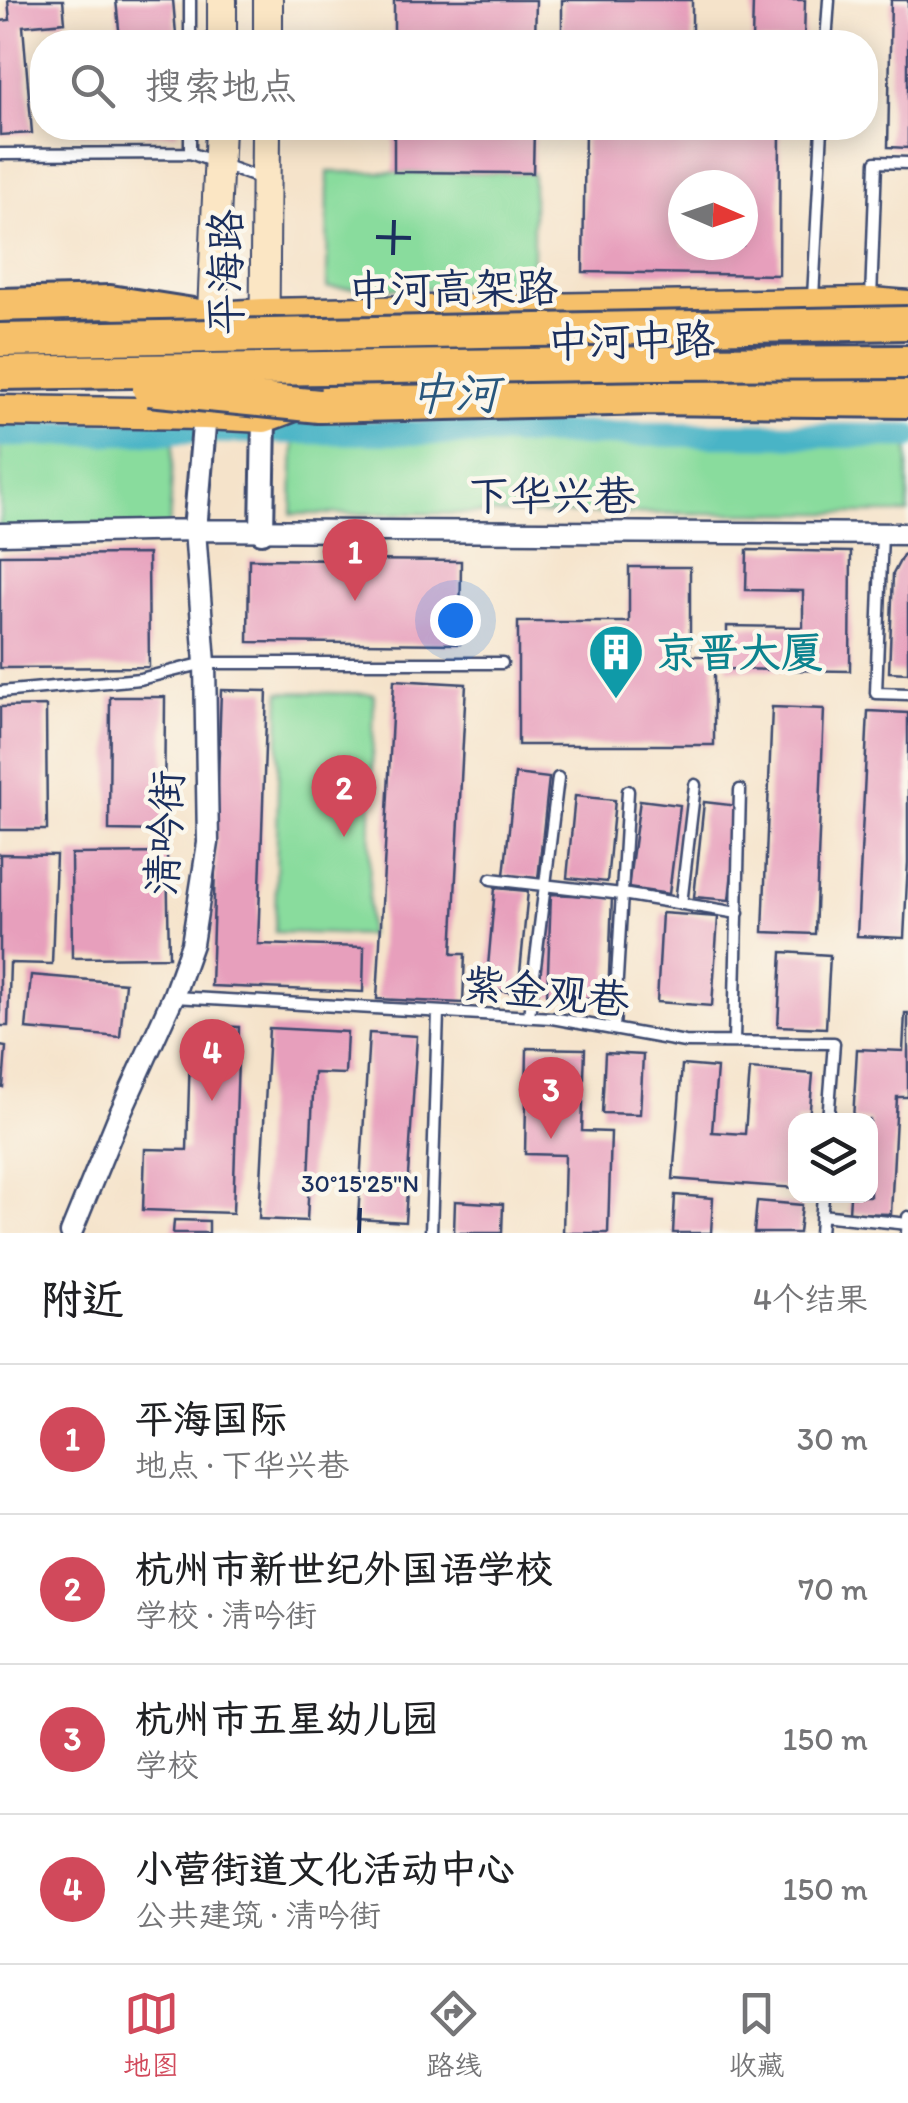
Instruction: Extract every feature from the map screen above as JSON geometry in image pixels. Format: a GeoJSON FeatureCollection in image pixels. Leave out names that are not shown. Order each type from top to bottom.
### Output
{"type":"FeatureCollection","features":[{"type":"Feature","properties":{"kind":"highway"},"geometry":{"type":"LineString","coordinates":[[0,306],[110,302],[212,318]]}},
{"type":"Feature","properties":{"kind":"highway","name":"中河高架路"},"geometry":{"type":"LineString","coordinates":[[0,340],[908,323]]}},
{"type":"Feature","properties":{"kind":"highway","name":"中河高架路"},"geometry":{"type":"LineString","coordinates":[[0,374],[908,362]]}},
{"type":"Feature","properties":{"kind":"highway"},"geometry":{"type":"LineString","coordinates":[[0,374],[319,406],[653,398],[908,400]]}},
{"type":"Feature","properties":{"kind":"main road"},"geometry":{"type":"LineString","coordinates":[[222,0],[222,30]]}},
{"type":"Feature","properties":{"kind":"main road"},"geometry":{"type":"LineString","coordinates":[[268,0],[268,30]]}},
{"type":"Feature","properties":{"kind":"main road","name":"平海路"},"geometry":{"type":"LineString","coordinates":[[205,414],[220,140]]}},
{"type":"Feature","properties":{"kind":"main road","name":"平海路"},"geometry":{"type":"LineString","coordinates":[[264,417],[266,140]]}},
{"type":"Feature","properties":{"kind":"main road","name":"中河中路"},"geometry":{"type":"LineString","coordinates":[[0,327],[264,314],[908,304]]}},
{"type":"Feature","properties":{"kind":"main road","name":"中河中路"},"geometry":{"type":"LineString","coordinates":[[0,412],[264,417],[345,387],[908,381]]}},
{"type":"Feature","properties":{"kind":"street","name":"清吟街"},"geometry":{"type":"LineString","coordinates":[[71,1233],[192,944],[208,844],[205,663],[195,530],[205,414]]}},
{"type":"Feature","properties":{"kind":"street"},"geometry":{"type":"LineString","coordinates":[[262,532],[264,417]]}},
{"type":"Feature","properties":{"kind":"street","name":"下华兴巷"},"geometry":{"type":"LineString","coordinates":[[0,534],[195,530],[908,534]]}},
{"type":"Feature","properties":{"kind":"lane"},"geometry":{"type":"LineString","coordinates":[[190,0],[190,30]]}},
{"type":"Feature","properties":{"kind":"lane"},"geometry":{"type":"LineString","coordinates":[[827,30],[829,0]]}},
{"type":"Feature","properties":{"kind":"lane"},"geometry":{"type":"LineString","coordinates":[[190,140],[190,153]]}},
{"type":"Feature","properties":{"kind":"lane"},"geometry":{"type":"LineString","coordinates":[[813,304],[821,140]]}},
{"type":"Feature","properties":{"kind":"lane"},"geometry":{"type":"LineString","coordinates":[[0,154],[190,153],[265,181]]}},
{"type":"Feature","properties":{"kind":"lane"},"geometry":{"type":"LineString","coordinates":[[871,303],[876,162],[908,163]]}},
{"type":"Feature","properties":{"kind":"lane"},"geometry":{"type":"LineString","coordinates":[[882,534],[876,694],[908,694]]}},
{"type":"Feature","properties":{"kind":"lane"},"geometry":{"type":"LineString","coordinates":[[0,692],[140,679],[205,663],[502,662]]}},
{"type":"Feature","properties":{"kind":"lane"},"geometry":{"type":"LineString","coordinates":[[529,1016],[558,778]]}},
{"type":"Feature","properties":{"kind":"lane"},"geometry":{"type":"LineString","coordinates":[[681,904],[694,785]]}},
{"type":"Feature","properties":{"kind":"lane"},"geometry":{"type":"LineString","coordinates":[[734,1042],[740,790]]}},
{"type":"Feature","properties":{"kind":"lane"},"geometry":{"type":"LineString","coordinates":[[614,1028],[628,791]]}},
{"type":"Feature","properties":{"kind":"lane"},"geometry":{"type":"LineString","coordinates":[[491,879],[622,894],[738,914]]}},
{"type":"Feature","properties":{"kind":"lane","name":"紫金观巷"},"geometry":{"type":"LineString","coordinates":[[173,997],[552,1018],[685,1042],[834,1043],[829,1113]]}},
{"type":"Feature","properties":{"kind":"lane"},"geometry":{"type":"LineString","coordinates":[[432,1233],[438,1012]]}},
{"type":"Feature","properties":{"kind":"lane"},"geometry":{"type":"LineString","coordinates":[[820,1233],[822,1203]]}},
{"type":"Feature","properties":{"kind":"lane"},"geometry":{"type":"LineString","coordinates":[[821,1216],[908,1222],[907,1233]]}},
{"type":"Feature","properties":{"kind":"green space"},"geometry":{"type":"Polygon","coordinates":[[[328,172],[533,173],[533,289],[327,288],[328,172]]]}},
{"type":"Feature","properties":{"kind":"green space"},"geometry":{"type":"Polygon","coordinates":[[[174,431],[169,531],[0,534],[0,434],[174,431]]]}},
{"type":"Feature","properties":{"kind":"green space"},"geometry":{"type":"Polygon","coordinates":[[[294,431],[908,431],[908,513],[292,514],[294,431]]]}},
{"type":"Feature","properties":{"kind":"green space"},"geometry":{"type":"Polygon","coordinates":[[[280,692],[374,694],[368,935],[275,932],[280,692]]]}},
{"type":"Feature","properties":{"kind":"building"},"geometry":{"type":"Polygon","coordinates":[[[8,0],[63,0],[65,22],[23,26],[30,133],[0,135],[0,21],[10,20],[8,0]]]}},
{"type":"Feature","properties":{"kind":"building"},"geometry":{"type":"Polygon","coordinates":[[[116,0],[173,0],[176,30],[119,30],[116,0]]]}},
{"type":"Feature","properties":{"kind":"building"},"geometry":{"type":"Polygon","coordinates":[[[394,0],[536,0],[535,30],[394,30],[394,0]]]}},
{"type":"Feature","properties":{"kind":"building"},"geometry":{"type":"Polygon","coordinates":[[[562,0],[692,0],[692,30],[562,30],[562,0]]]}},
{"type":"Feature","properties":{"kind":"building"},"geometry":{"type":"Polygon","coordinates":[[[753,0],[805,0],[804,30],[752,30],[753,0]]]}},
{"type":"Feature","properties":{"kind":"building"},"geometry":{"type":"Polygon","coordinates":[[[891,0],[908,0],[908,148],[888,147],[891,0]]]}},
{"type":"Feature","properties":{"kind":"building"},"geometry":{"type":"Polygon","coordinates":[[[394,140],[534,140],[533,173],[394,172],[394,140]]]}},
{"type":"Feature","properties":{"kind":"building"},"geometry":{"type":"Polygon","coordinates":[[[585,140],[780,140],[779,275],[583,272],[585,140]]]}},
{"type":"Feature","properties":{"kind":"building","name":"京晋大厦"},"geometry":{"type":"Polygon","coordinates":[[[747,550],[851,552],[850,671],[727,669],[727,626],[803,627],[803,591],[746,590],[747,550]]]}},
{"type":"Feature","properties":{"kind":"building"},"geometry":{"type":"Polygon","coordinates":[[[908,553],[908,673],[889,672],[893,574],[908,553]]]}},
{"type":"Feature","properties":{"kind":"building"},"geometry":{"type":"Polygon","coordinates":[[[148,554],[149,667],[0,668],[0,555],[148,554]]]}},
{"type":"Feature","properties":{"kind":"building"},"geometry":{"type":"Polygon","coordinates":[[[249,559],[461,561],[460,644],[248,642],[249,559]]]}},
{"type":"Feature","properties":{"kind":"building","name":"京晋大厦"},"geometry":{"type":"Polygon","coordinates":[[[629,567],[690,567],[690,656],[714,656],[714,745],[518,745],[518,622],[629,622],[629,567]]]}},
{"type":"Feature","properties":{"kind":"building"},"geometry":{"type":"Polygon","coordinates":[[[394,680],[466,684],[452,954],[465,954],[463,1003],[377,999],[394,680]]]}},
{"type":"Feature","properties":{"kind":"building"},"geometry":{"type":"Polygon","coordinates":[[[221,690],[267,691],[258,944],[364,947],[363,992],[211,986],[221,690]]]}},
{"type":"Feature","properties":{"kind":"building"},"geometry":{"type":"Polygon","coordinates":[[[110,697],[165,697],[164,831],[109,830],[110,697]]]}},
{"type":"Feature","properties":{"kind":"building"},"geometry":{"type":"Polygon","coordinates":[[[46,706],[47,830],[0,830],[0,707],[46,706]]]}},
{"type":"Feature","properties":{"kind":"building"},"geometry":{"type":"Polygon","coordinates":[[[772,707],[824,709],[815,934],[763,932],[772,707]]]}},
{"type":"Feature","properties":{"kind":"building"},"geometry":{"type":"Polygon","coordinates":[[[868,711],[908,713],[904,938],[857,936],[868,711]]]}},
{"type":"Feature","properties":{"kind":"building"},"geometry":{"type":"Polygon","coordinates":[[[515,774],[549,778],[538,879],[504,875],[515,774]]]}},
{"type":"Feature","properties":{"kind":"building"},"geometry":{"type":"Polygon","coordinates":[[[575,796],[615,800],[607,882],[567,878],[575,796]]]}},
{"type":"Feature","properties":{"kind":"building"},"geometry":{"type":"Polygon","coordinates":[[[640,800],[680,805],[669,894],[628,888],[640,800]]]}},
{"type":"Feature","properties":{"kind":"building"},"geometry":{"type":"Polygon","coordinates":[[[704,802],[739,806],[729,900],[694,897],[704,802]]]}},
{"type":"Feature","properties":{"kind":"building"},"geometry":{"type":"Polygon","coordinates":[[[167,853],[169,957],[72,958],[71,854],[167,853]]]}},
{"type":"Feature","properties":{"kind":"building"},"geometry":{"type":"Polygon","coordinates":[[[0,854],[56,855],[52,964],[10,963],[8,1026],[0,1026],[0,854]]]}},
{"type":"Feature","properties":{"kind":"building"},"geometry":{"type":"Polygon","coordinates":[[[495,888],[528,891],[518,993],[486,989],[495,888]]]}},
{"type":"Feature","properties":{"kind":"building"},"geometry":{"type":"Polygon","coordinates":[[[551,894],[612,897],[608,1000],[547,997],[551,894]]]}},
{"type":"Feature","properties":{"kind":"building"},"geometry":{"type":"Polygon","coordinates":[[[662,913],[718,917],[712,1006],[657,1002],[662,913]]]}},
{"type":"Feature","properties":{"kind":"building"},"geometry":{"type":"Polygon","coordinates":[[[782,952],[830,955],[826,1028],[778,1026],[782,952]]]}},
{"type":"Feature","properties":{"kind":"building"},"geometry":{"type":"Polygon","coordinates":[[[31,975],[125,983],[120,1037],[26,1029],[31,975]]]}},
{"type":"Feature","properties":{"kind":"building"},"geometry":{"type":"Polygon","coordinates":[[[908,1013],[908,1097],[897,1097],[891,1214],[849,1213],[850,1203],[878,1203],[878,1113],[853,1113],[857,1049],[903,1051],[908,1013]]]}},
{"type":"Feature","properties":{"kind":"building"},"geometry":{"type":"Polygon","coordinates":[[[211,1026],[239,1027],[233,1213],[143,1210],[145,1149],[187,1150],[190,1053],[210,1054],[211,1026]]]}},
{"type":"Feature","properties":{"kind":"building"},"geometry":{"type":"Polygon","coordinates":[[[269,1028],[347,1032],[345,1074],[314,1073],[307,1221],[259,1219],[269,1028]]]}},
{"type":"Feature","properties":{"kind":"building"},"geometry":{"type":"Polygon","coordinates":[[[369,1033],[417,1036],[405,1222],[358,1219],[369,1033]]]}},
{"type":"Feature","properties":{"kind":"building"},"geometry":{"type":"Polygon","coordinates":[[[0,1046],[6,1047],[3,1087],[0,1086],[0,1046]]]}},
{"type":"Feature","properties":{"kind":"building"},"geometry":{"type":"Polygon","coordinates":[[[527,1048],[585,1049],[582,1131],[611,1132],[608,1233],[563,1233],[565,1155],[525,1154],[527,1048]]]}},
{"type":"Feature","properties":{"kind":"building"},"geometry":{"type":"Polygon","coordinates":[[[605,1053],[643,1055],[640,1114],[602,1113],[605,1053]]]}},
{"type":"Feature","properties":{"kind":"building"},"geometry":{"type":"Polygon","coordinates":[[[682,1065],[717,1068],[712,1132],[745,1134],[750,1069],[813,1074],[810,1113],[788,1113],[788,1187],[673,1179],[682,1065]]]}},
{"type":"Feature","properties":{"kind":"building"},"geometry":{"type":"Polygon","coordinates":[[[675,1195],[713,1198],[711,1233],[673,1233],[675,1195]]]}},
{"type":"Feature","properties":{"kind":"building"},"geometry":{"type":"Polygon","coordinates":[[[455,1201],[503,1204],[502,1233],[454,1233],[455,1201]]]}},
{"type":"Feature","properties":{"kind":"building"},"geometry":{"type":"Polygon","coordinates":[[[757,1201],[802,1205],[799,1233],[754,1233],[757,1201]]]}},
{"type":"Feature","properties":{"kind":"building"},"geometry":{"type":"Polygon","coordinates":[[[174,1220],[209,1221],[209,1233],[173,1233],[174,1220]]]}},
{"type":"Feature","properties":{"kind":"waterway","name":"中河"},"geometry":{"type":"LineString","coordinates":[[0,435],[198,431],[908,436]]}},
{"type":"Feature","properties":{"kind":"place","name":"平海国际"},"geometry":{"type":"Point","coordinates":[355,601]}},
{"type":"Feature","properties":{"kind":"place","name":"京晋大厦"},"geometry":{"type":"Point","coordinates":[616,701]}},
{"type":"Feature","properties":{"kind":"place","name":"杭州市新世纪外国语学校"},"geometry":{"type":"Point","coordinates":[344,837]}},
{"type":"Feature","properties":{"kind":"place","name":"小营街道文化活动中心"},"geometry":{"type":"Point","coordinates":[212,1101]}},
{"type":"Feature","properties":{"kind":"place","name":"杭州市五星幼儿园"},"geometry":{"type":"Point","coordinates":[551,1139]}}]}
